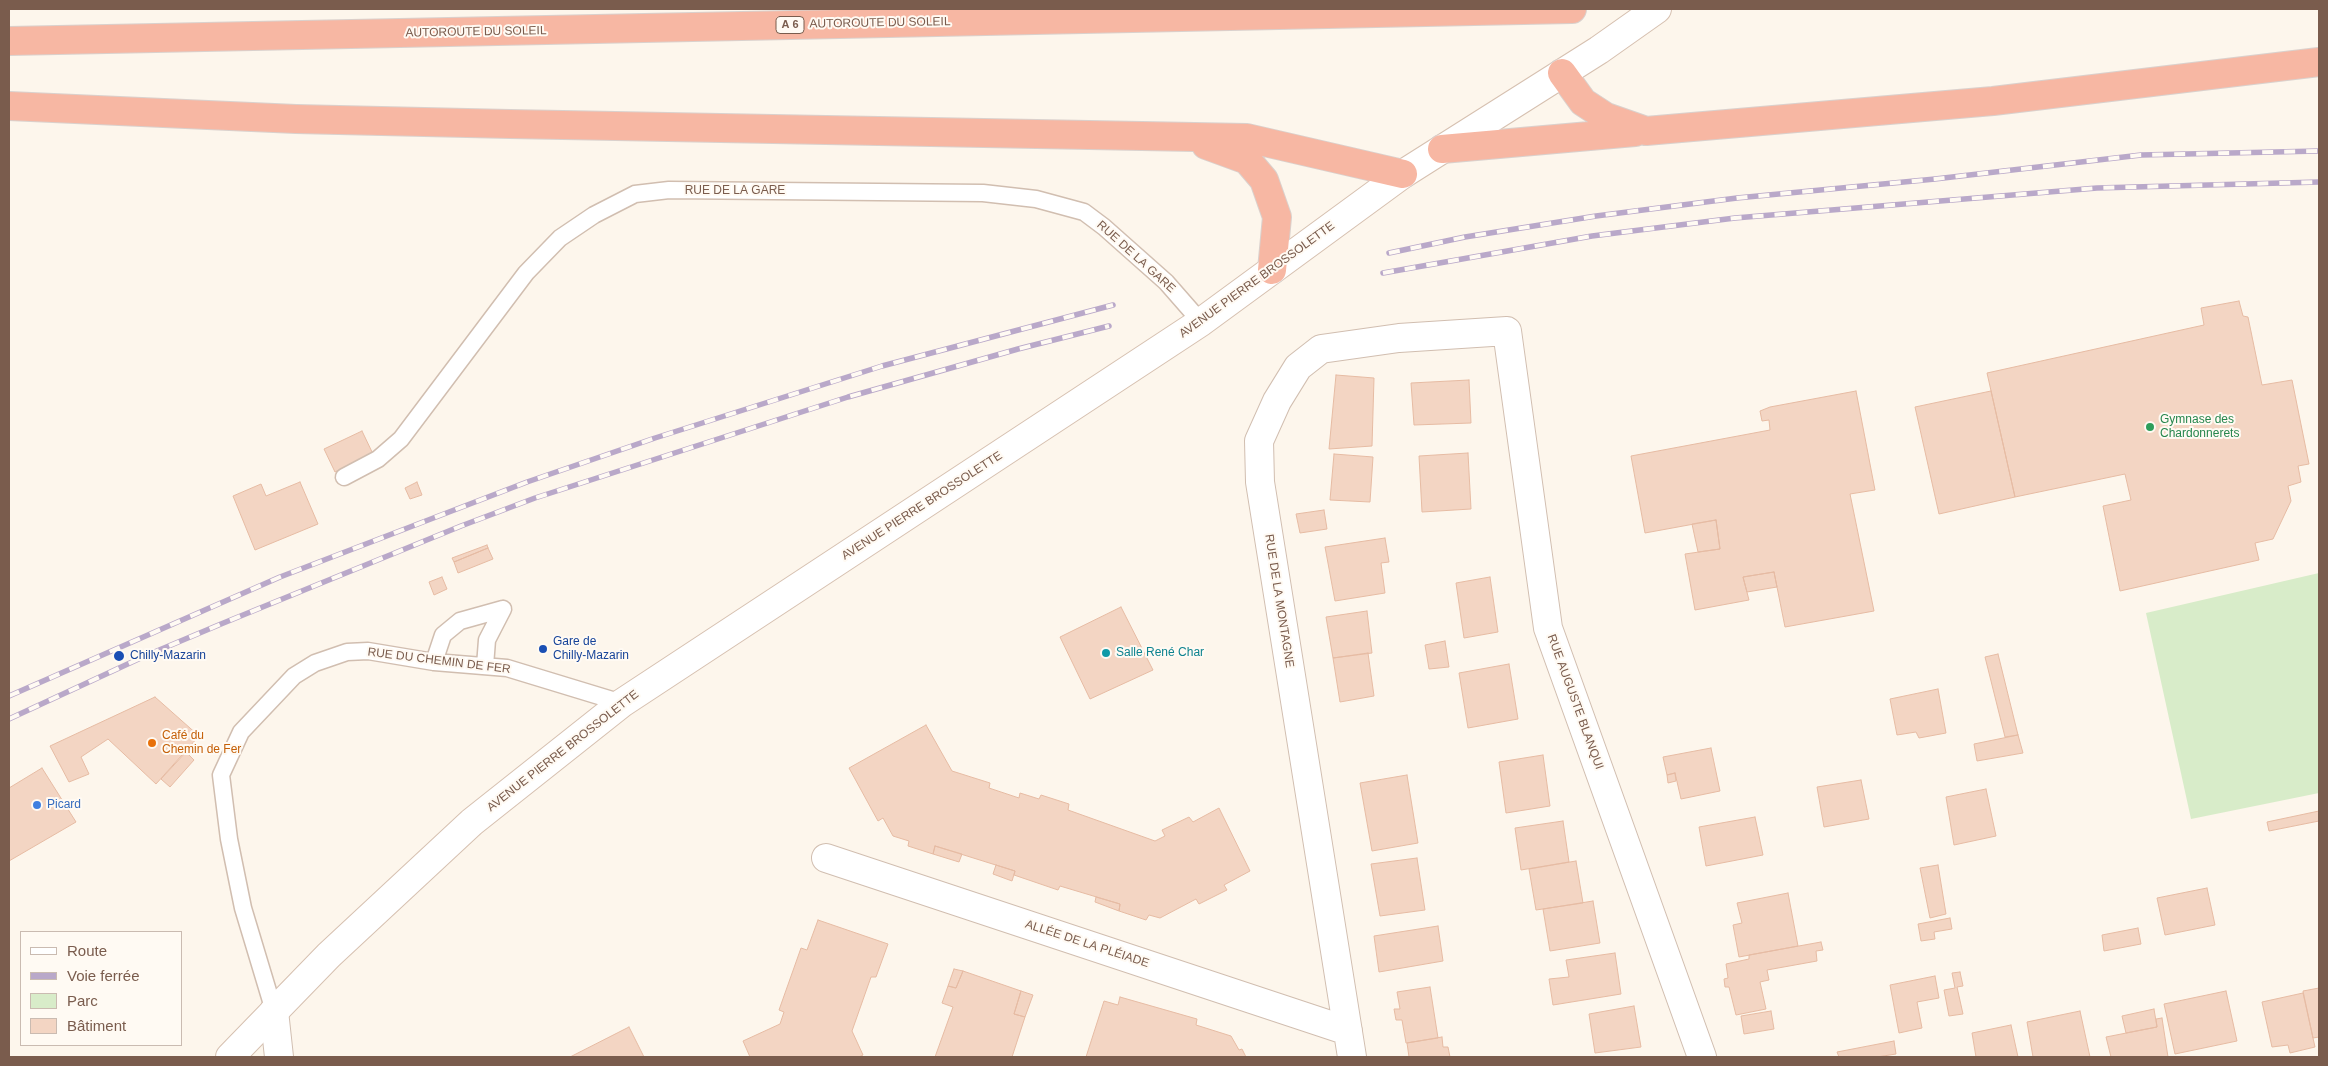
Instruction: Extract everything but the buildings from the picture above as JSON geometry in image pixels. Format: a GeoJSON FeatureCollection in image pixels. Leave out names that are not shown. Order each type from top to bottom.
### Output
{"type":"FeatureCollection","features":[{"type":"Feature","properties":{"kind":"highway","name":"AUTOROUTE DU SOLEIL"},"geometry":{"type":"LineString","coordinates":[[9,41],[1572,9]]}},
{"type":"Feature","properties":{"kind":"highway"},"geometry":{"type":"LineString","coordinates":[[1442,149],[1993,101],[2319,62]]}},
{"type":"Feature","properties":{"kind":"highway"},"geometry":{"type":"LineString","coordinates":[[1562,73],[1583,102],[1606,118],[1646,131]]}},
{"type":"Feature","properties":{"kind":"highway"},"geometry":{"type":"LineString","coordinates":[[9,106],[452,123],[1247,138],[1403,174]]}},
{"type":"Feature","properties":{"kind":"highway"},"geometry":{"type":"LineString","coordinates":[[1185,138],[1247,160],[1264,180],[1277,217],[1272,270]]}},
{"type":"Feature","properties":{"kind":"street","name":"AVENUE PIERRE BROSSOLETTE"},"geometry":{"type":"LineString","coordinates":[[230,1057],[329,955],[472,822],[622,703],[1201,322],[1403,174],[1599,50],[1657,9]]}},
{"type":"Feature","properties":{"kind":"street","name":"RUE DE LA MONTAGNE"},"geometry":{"type":"LineString","coordinates":[[1352,1057],[1260,482],[1259,441],[1277,401],[1298,367],[1320,349],[1399,338],[1508,332]]}},
{"type":"Feature","properties":{"kind":"street","name":"RUE AUGUSTE BLANQUI"},"geometry":{"type":"LineString","coordinates":[[1508,332],[1548,628],[1702,1057]]}},
{"type":"Feature","properties":{"kind":"street","name":"ALLÉE DE LA PLÉIADE"},"geometry":{"type":"LineString","coordinates":[[826,858],[1348,1031]]}},
{"type":"Feature","properties":{"kind":"street"},"geometry":{"type":"LineString","coordinates":[[274,1011],[279,1057]]}},
{"type":"Feature","properties":{"kind":"lane","name":"RUE DE LA GARE"},"geometry":{"type":"LineString","coordinates":[[344,477],[378,459],[401,439],[526,273],[560,238],[594,215],[634,194],[669,190],[974,193],[1036,198],[1084,212],[1098,222],[1166,282],[1201,322]]}},
{"type":"Feature","properties":{"kind":"lane"},"geometry":{"type":"LineString","coordinates":[[434,662],[443,635],[460,621],[503,609],[487,640],[485,666]]}},
{"type":"Feature","properties":{"kind":"lane","name":"RUE DU CHEMIN DE FER"},"geometry":{"type":"LineString","coordinates":[[274,1011],[244,908],[229,840],[222,776],[241,732],[294,676],[315,663],[347,652],[368,651],[434,662],[507,668],[622,703]]}},
{"type":"Feature","properties":{"kind":"green space"},"geometry":{"type":"Polygon","coordinates":[[[2319,573],[2319,793],[2191,819],[2146,613],[2319,573]]]}},
{"type":"Feature","properties":{"kind":"railway"},"geometry":{"type":"LineString","coordinates":[[1389,253],[1465,237],[1596,216],[1737,198],[1935,179],[2141,155],[2319,151]]}},
{"type":"Feature","properties":{"kind":"railway"},"geometry":{"type":"LineString","coordinates":[[1383,273],[1592,236],[1735,218],[2097,188],[2319,182]]}},
{"type":"Feature","properties":{"kind":"railway"},"geometry":{"type":"LineString","coordinates":[[9,696],[280,577],[527,482],[655,438],[882,366],[1113,305]]}},
{"type":"Feature","properties":{"kind":"railway"},"geometry":{"type":"LineString","coordinates":[[9,719],[145,656],[221,624],[461,526],[535,498],[848,397],[1018,349],[1109,326]]}},
{"type":"Feature","properties":{"kind":"place","name":"Gymnase des Chardonnerets"},"geometry":{"type":"Point","coordinates":[2150,427]}},
{"type":"Feature","properties":{"kind":"place","name":"Gare de Chilly-Mazarin"},"geometry":{"type":"Point","coordinates":[543,649]}},
{"type":"Feature","properties":{"kind":"place","name":"Salle René Char"},"geometry":{"type":"Point","coordinates":[1106,653]}},
{"type":"Feature","properties":{"kind":"place","name":"Chilly-Mazarin"},"geometry":{"type":"Point","coordinates":[119,656]}},
{"type":"Feature","properties":{"kind":"place","name":"Café du Chemin de Fer"},"geometry":{"type":"Point","coordinates":[152,743]}},
{"type":"Feature","properties":{"kind":"place","name":"Picard"},"geometry":{"type":"Point","coordinates":[37,805]}}]}
